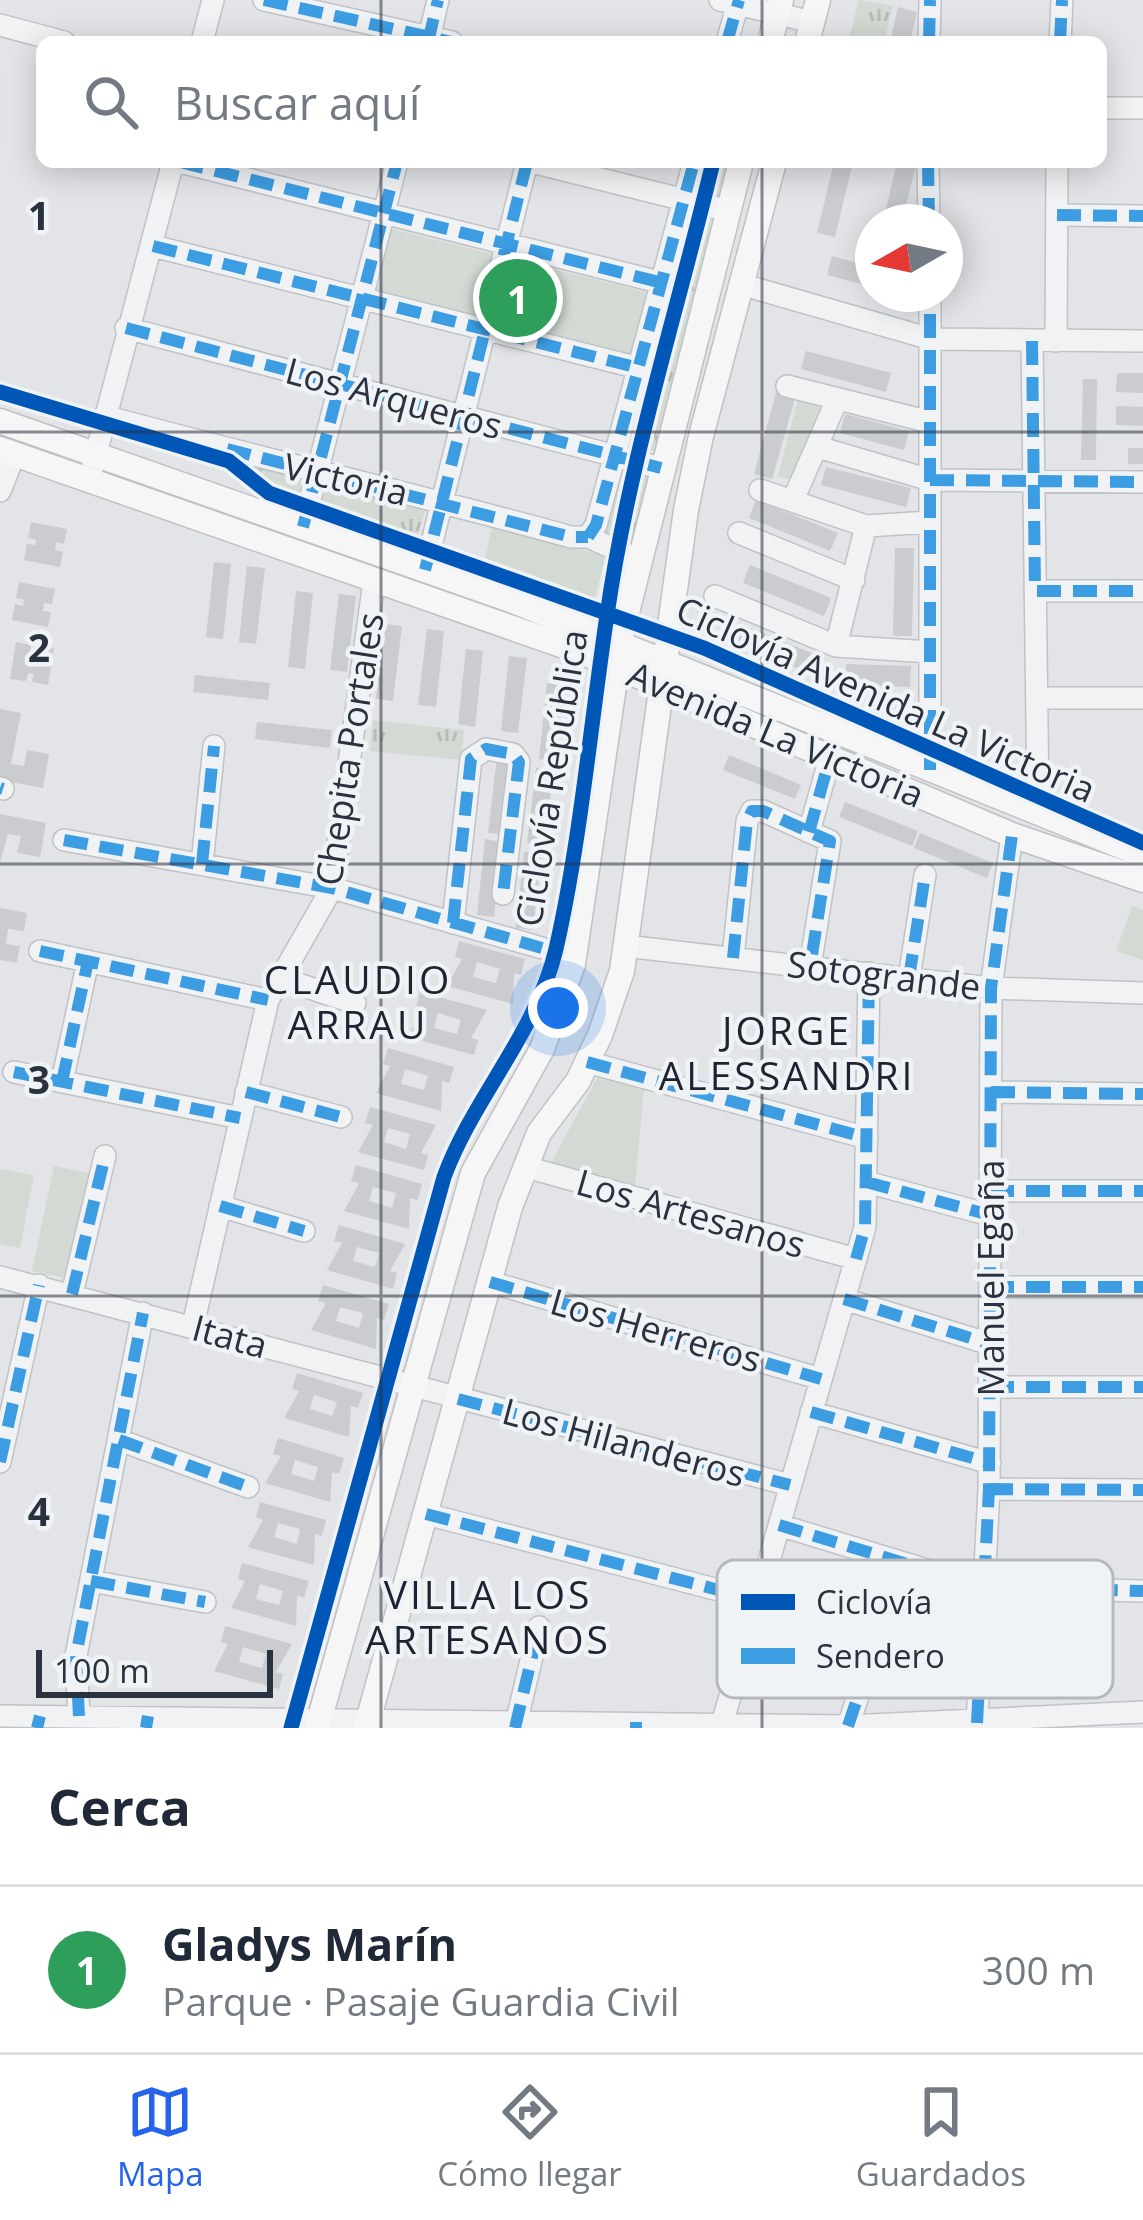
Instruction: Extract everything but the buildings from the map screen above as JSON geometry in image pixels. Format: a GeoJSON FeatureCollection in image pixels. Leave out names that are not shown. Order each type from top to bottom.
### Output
{"type":"FeatureCollection","features":[{"type":"Feature","properties":{"kind":"main road"},"geometry":{"type":"LineString","coordinates":[[318,1725],[473,1173],[542,1049],[566,989],[637,559],[740,168]]}},
{"type":"Feature","properties":{"kind":"main road"},"geometry":{"type":"LineString","coordinates":[[366,1725],[526,1167],[539,1133],[586,1062],[622,971],[700,436],[772,168]]}},
{"type":"Feature","properties":{"kind":"main road","name":"Avenida La Victoria"},"geometry":{"type":"LineString","coordinates":[[0,422],[93,466],[374,581],[619,655]]}},
{"type":"Feature","properties":{"kind":"main road","name":"Avenida La Victoria"},"geometry":{"type":"LineString","coordinates":[[8,451],[93,466],[303,526],[425,570],[662,673],[930,770],[1143,855]]}},
{"type":"Feature","properties":{"kind":"main road","name":"Avenida La Victoria"},"geometry":{"type":"LineString","coordinates":[[662,673],[1012,835],[1143,880]]}},
{"type":"Feature","properties":{"kind":"street"},"geometry":{"type":"LineString","coordinates":[[204,36],[213,0]]}},
{"type":"Feature","properties":{"kind":"street"},"geometry":{"type":"LineString","coordinates":[[264,0],[415,36]]}},
{"type":"Feature","properties":{"kind":"street"},"geometry":{"type":"LineString","coordinates":[[429,36],[438,0]]}},
{"type":"Feature","properties":{"kind":"street"},"geometry":{"type":"LineString","coordinates":[[929,36],[930,0]]}},
{"type":"Feature","properties":{"kind":"street"},"geometry":{"type":"LineString","coordinates":[[1060,36],[1061,0]]}},
{"type":"Feature","properties":{"kind":"street"},"geometry":{"type":"LineString","coordinates":[[728,36],[732,1],[779,7],[812,22]]}},
{"type":"Feature","properties":{"kind":"street"},"geometry":{"type":"LineString","coordinates":[[0,25],[41,36]]}},
{"type":"Feature","properties":{"kind":"street"},"geometry":{"type":"LineString","coordinates":[[1107,108],[1143,108]]}},
{"type":"Feature","properties":{"kind":"street"},"geometry":{"type":"LineString","coordinates":[[93,466],[126,328],[175,168]]}},
{"type":"Feature","properties":{"kind":"street"},"geometry":{"type":"LineString","coordinates":[[201,168],[663,283]]}},
{"type":"Feature","properties":{"kind":"street"},"geometry":{"type":"LineString","coordinates":[[303,526],[395,168]]}},
{"type":"Feature","properties":{"kind":"street"},"geometry":{"type":"LineString","coordinates":[[425,570],[528,168]]}},
{"type":"Feature","properties":{"kind":"street"},"geometry":{"type":"LineString","coordinates":[[554,168],[729,211]]}},
{"type":"Feature","properties":{"kind":"street"},"geometry":{"type":"LineString","coordinates":[[587,537],[596,525],[692,168]]}},
{"type":"Feature","properties":{"kind":"street"},"geometry":{"type":"LineString","coordinates":[[928,168],[929,204]]}},
{"type":"Feature","properties":{"kind":"street"},"geometry":{"type":"LineString","coordinates":[[1033,811],[1038,800],[1034,480],[1057,168]]}},
{"type":"Feature","properties":{"kind":"street"},"geometry":{"type":"LineString","coordinates":[[1057,215],[1143,216]]}},
{"type":"Feature","properties":{"kind":"street"},"geometry":{"type":"LineString","coordinates":[[153,246],[639,368]]}},
{"type":"Feature","properties":{"kind":"street"},"geometry":{"type":"LineString","coordinates":[[740,284],[931,339],[1143,341]]}},
{"type":"Feature","properties":{"kind":"street"},"geometry":{"type":"LineString","coordinates":[[930,312],[930,770]]}},
{"type":"Feature","properties":{"kind":"street","name":"Los Arqueros"},"geometry":{"type":"LineString","coordinates":[[126,328],[661,468]]}},
{"type":"Feature","properties":{"kind":"street"},"geometry":{"type":"LineString","coordinates":[[787,386],[930,422]]}},
{"type":"Feature","properties":{"kind":"street"},"geometry":{"type":"LineString","coordinates":[[793,500],[837,400]]}},
{"type":"Feature","properties":{"kind":"street","name":"Victoria"},"geometry":{"type":"LineString","coordinates":[[104,416],[316,474],[442,501],[571,537],[587,537],[637,559]]}},
{"type":"Feature","properties":{"kind":"street"},"geometry":{"type":"LineString","coordinates":[[818,447],[930,480],[1143,482]]}},
{"type":"Feature","properties":{"kind":"street"},"geometry":{"type":"LineString","coordinates":[[0,490],[8,451]]}},
{"type":"Feature","properties":{"kind":"street"},"geometry":{"type":"LineString","coordinates":[[760,490],[866,526],[930,522]]}},
{"type":"Feature","properties":{"kind":"street"},"geometry":{"type":"LineString","coordinates":[[836,646],[866,526]]}},
{"type":"Feature","properties":{"kind":"street"},"geometry":{"type":"LineString","coordinates":[[739,533],[854,580]]}},
{"type":"Feature","properties":{"kind":"street","name":"Chepita Portales"},"geometry":{"type":"LineString","coordinates":[[193,1325],[268,1000],[332,888],[374,581]]}},
{"type":"Feature","properties":{"kind":"street"},"geometry":{"type":"LineString","coordinates":[[1035,592],[1143,591]]}},
{"type":"Feature","properties":{"kind":"street"},"geometry":{"type":"LineString","coordinates":[[715,596],[836,646],[930,652]]}},
{"type":"Feature","properties":{"kind":"street"},"geometry":{"type":"LineString","coordinates":[[1036,698],[1143,698]]}},
{"type":"Feature","properties":{"kind":"street"},"geometry":{"type":"LineString","coordinates":[[202,864],[214,746]]}},
{"type":"Feature","properties":{"kind":"street"},"geometry":{"type":"LineString","coordinates":[[453,923],[471,759],[486,748],[512,754],[519,762],[503,894]]}},
{"type":"Feature","properties":{"kind":"street"},"geometry":{"type":"LineString","coordinates":[[810,967],[819,836],[831,754]]}},
{"type":"Feature","properties":{"kind":"street"},"geometry":{"type":"LineString","coordinates":[[734,958],[752,811],[819,836]]}},
{"type":"Feature","properties":{"kind":"street","name":"Manuel Egaña"},"geometry":{"type":"LineString","coordinates":[[984,1560],[989,1489],[991,988],[1012,835]]}},
{"type":"Feature","properties":{"kind":"street"},"geometry":{"type":"LineString","coordinates":[[64,840],[332,888],[542,948]]}},
{"type":"Feature","properties":{"kind":"street"},"geometry":{"type":"LineString","coordinates":[[909,978],[925,874]]}},
{"type":"Feature","properties":{"kind":"street","name":"Sotogrande"},"geometry":{"type":"LineString","coordinates":[[625,946],[991,988],[1143,993]]}},
{"type":"Feature","properties":{"kind":"street"},"geometry":{"type":"LineString","coordinates":[[40,951],[268,1000]]}},
{"type":"Feature","properties":{"kind":"street"},"geometry":{"type":"LineString","coordinates":[[62,1082],[88,961]]}},
{"type":"Feature","properties":{"kind":"street"},"geometry":{"type":"LineString","coordinates":[[769,1560],[865,1227],[868,973]]}},
{"type":"Feature","properties":{"kind":"street"},"geometry":{"type":"LineString","coordinates":[[280,978],[355,1003]]}},
{"type":"Feature","properties":{"kind":"street"},"geometry":{"type":"LineString","coordinates":[[586,1062],[867,1138]]}},
{"type":"Feature","properties":{"kind":"street"},"geometry":{"type":"LineString","coordinates":[[14,1072],[240,1118]]}},
{"type":"Feature","properties":{"kind":"street"},"geometry":{"type":"LineString","coordinates":[[245,1092],[341,1118]]}},
{"type":"Feature","properties":{"kind":"street"},"geometry":{"type":"LineString","coordinates":[[991,1092],[1143,1094]]}},
{"type":"Feature","properties":{"kind":"street"},"geometry":{"type":"LineString","coordinates":[[72,1294],[105,1156]]}},
{"type":"Feature","properties":{"kind":"street","name":"Los Artesanos"},"geometry":{"type":"LineString","coordinates":[[526,1167],[856,1259]]}},
{"type":"Feature","properties":{"kind":"street"},"geometry":{"type":"LineString","coordinates":[[866,1182],[991,1215]]}},
{"type":"Feature","properties":{"kind":"street"},"geometry":{"type":"LineString","coordinates":[[991,1191],[1143,1191]]}},
{"type":"Feature","properties":{"kind":"street"},"geometry":{"type":"LineString","coordinates":[[220,1206],[304,1231]]}},
{"type":"Feature","properties":{"kind":"street","name":"Itata"},"geometry":{"type":"LineString","coordinates":[[0,1277],[458,1399]]}},
{"type":"Feature","properties":{"kind":"street","name":"Los Herreros"},"geometry":{"type":"LineString","coordinates":[[490,1282],[821,1379]]}},
{"type":"Feature","properties":{"kind":"street"},"geometry":{"type":"LineString","coordinates":[[0,1462],[40,1285]]}},
{"type":"Feature","properties":{"kind":"street"},"geometry":{"type":"LineString","coordinates":[[990,1286],[1143,1287]]}},
{"type":"Feature","properties":{"kind":"street"},"geometry":{"type":"LineString","coordinates":[[844,1299],[990,1343]]}},
{"type":"Feature","properties":{"kind":"street"},"geometry":{"type":"LineString","coordinates":[[79,1716],[76,1656],[143,1313]]}},
{"type":"Feature","properties":{"kind":"street"},"geometry":{"type":"LineString","coordinates":[[990,1387],[1143,1387]]}},
{"type":"Feature","properties":{"kind":"street","name":"Los Hilanderos"},"geometry":{"type":"LineString","coordinates":[[458,1399],[790,1485]]}},
{"type":"Feature","properties":{"kind":"street"},"geometry":{"type":"LineString","coordinates":[[812,1412],[989,1463]]}},
{"type":"Feature","properties":{"kind":"street"},"geometry":{"type":"LineString","coordinates":[[119,1440],[248,1487]]}},
{"type":"Feature","properties":{"kind":"street"},"geometry":{"type":"LineString","coordinates":[[989,1489],[1143,1490]]}},
{"type":"Feature","properties":{"kind":"street"},"geometry":{"type":"LineString","coordinates":[[426,1514],[717,1589]]}},
{"type":"Feature","properties":{"kind":"street"},"geometry":{"type":"LineString","coordinates":[[779,1525],[894,1560]]}},
{"type":"Feature","properties":{"kind":"street"},"geometry":{"type":"LineString","coordinates":[[91,1581],[205,1602]]}},
{"type":"Feature","properties":{"kind":"street"},"geometry":{"type":"LineString","coordinates":[[1113,1590],[1143,1591]]}},
{"type":"Feature","properties":{"kind":"street"},"geometry":{"type":"LineString","coordinates":[[516,1723],[539,1628]]}},
{"type":"Feature","properties":{"kind":"street"},"geometry":{"type":"LineString","coordinates":[[722,1724],[730,1698]]}},
{"type":"Feature","properties":{"kind":"street","name":"Manuel Egaña"},"geometry":{"type":"LineString","coordinates":[[977,1723],[978,1698]]}},
{"type":"Feature","properties":{"kind":"street"},"geometry":{"type":"LineString","coordinates":[[0,1716],[39,1722],[79,1716],[147,1722],[294,1717],[318,1725],[848,1726],[1143,1712]]}},
{"type":"Feature","properties":{"kind":"green space"},"geometry":{"type":"Polygon","coordinates":[[[859,0],[893,6],[886,36],[850,36],[859,0]]]}},
{"type":"Feature","properties":{"kind":"green space"},"geometry":{"type":"Polygon","coordinates":[[[700,168],[731,168],[722,200],[694,192],[700,168]]]}},
{"type":"Feature","properties":{"kind":"green space"},"geometry":{"type":"Polygon","coordinates":[[[691,210],[718,215],[659,452],[626,445],[691,210]]]}},
{"type":"Feature","properties":{"kind":"green space"},"geometry":{"type":"Polygon","coordinates":[[[391,229],[662,296],[640,367],[375,300],[391,229]]]}},
{"type":"Feature","properties":{"kind":"green space"},"geometry":{"type":"Polygon","coordinates":[[[800,392],[841,403],[804,484],[778,476],[800,392]]]}},
{"type":"Feature","properties":{"kind":"green space"},"geometry":{"type":"Polygon","coordinates":[[[249,464],[304,477],[301,493],[265,480],[249,464]]]}},
{"type":"Feature","properties":{"kind":"green space"},"geometry":{"type":"Polygon","coordinates":[[[623,465],[651,475],[631,549],[603,539],[623,465]]]}},
{"type":"Feature","properties":{"kind":"green space"},"geometry":{"type":"Polygon","coordinates":[[[328,484],[425,511],[418,534],[322,503],[328,484]]]}},
{"type":"Feature","properties":{"kind":"green space"},"geometry":{"type":"Polygon","coordinates":[[[493,522],[605,557],[594,601],[485,558],[493,522]]]}},
{"type":"Feature","properties":{"kind":"green space"},"geometry":{"type":"Polygon","coordinates":[[[373,720],[464,730],[461,760],[370,751],[373,720]]]}},
{"type":"Feature","properties":{"kind":"green space"},"geometry":{"type":"Polygon","coordinates":[[[1132,906],[1143,910],[1143,960],[1116,951],[1132,906]]]}},
{"type":"Feature","properties":{"kind":"green space"},"geometry":{"type":"Polygon","coordinates":[[[599,1074],[644,1088],[635,1186],[551,1163],[599,1074]]]}},
{"type":"Feature","properties":{"kind":"green space"},"geometry":{"type":"Polygon","coordinates":[[[54,1166],[92,1174],[70,1279],[32,1271],[54,1166]]]}},
{"type":"Feature","properties":{"kind":"green space"},"geometry":{"type":"Polygon","coordinates":[[[0,1169],[34,1175],[20,1248],[0,1244],[0,1169]]]}},
{"type":"Feature","properties":{"kind":"marked path"},"geometry":{"type":"LineString","coordinates":[[264,0],[425,36]]}},
{"type":"Feature","properties":{"kind":"marked path"},"geometry":{"type":"LineString","coordinates":[[429,36],[438,0]]}},
{"type":"Feature","properties":{"kind":"marked path"},"geometry":{"type":"LineString","coordinates":[[729,36],[739,0]]}},
{"type":"Feature","properties":{"kind":"marked path"},"geometry":{"type":"LineString","coordinates":[[929,36],[930,0]]}},
{"type":"Feature","properties":{"kind":"marked path"},"geometry":{"type":"LineString","coordinates":[[1060,36],[1062,0]]}},
{"type":"Feature","properties":{"kind":"marked path"},"geometry":{"type":"LineString","coordinates":[[204,168],[663,283]]}},
{"type":"Feature","properties":{"kind":"marked path"},"geometry":{"type":"LineString","coordinates":[[303,527],[395,168]]}},
{"type":"Feature","properties":{"kind":"marked path"},"geometry":{"type":"LineString","coordinates":[[425,570],[526,168]]}},
{"type":"Feature","properties":{"kind":"marked path"},"geometry":{"type":"LineString","coordinates":[[588,537],[596,525],[692,168]]}},
{"type":"Feature","properties":{"kind":"marked path"},"geometry":{"type":"LineString","coordinates":[[928,168],[929,204]]}},
{"type":"Feature","properties":{"kind":"marked path"},"geometry":{"type":"LineString","coordinates":[[1057,215],[1143,216]]}},
{"type":"Feature","properties":{"kind":"marked path"},"geometry":{"type":"LineString","coordinates":[[153,246],[639,368]]}},
{"type":"Feature","properties":{"kind":"marked path"},"geometry":{"type":"LineString","coordinates":[[930,312],[930,770]]}},
{"type":"Feature","properties":{"kind":"marked path"},"geometry":{"type":"LineString","coordinates":[[126,328],[661,468]]}},
{"type":"Feature","properties":{"kind":"marked path"},"geometry":{"type":"LineString","coordinates":[[1032,341],[1035,591],[1143,591]]}},
{"type":"Feature","properties":{"kind":"marked path"},"geometry":{"type":"LineString","coordinates":[[227,449],[571,537],[588,537]]}},
{"type":"Feature","properties":{"kind":"marked path"},"geometry":{"type":"LineString","coordinates":[[930,480],[1143,482]]}},
{"type":"Feature","properties":{"kind":"marked path"},"geometry":{"type":"LineString","coordinates":[[202,864],[214,746]]}},
{"type":"Feature","properties":{"kind":"marked path"},"geometry":{"type":"LineString","coordinates":[[453,923],[471,759],[486,749],[513,754],[519,762],[503,894]]}},
{"type":"Feature","properties":{"kind":"marked path"},"geometry":{"type":"LineString","coordinates":[[809,832],[831,754]]}},
{"type":"Feature","properties":{"kind":"marked path"},"geometry":{"type":"LineString","coordinates":[[733,958],[747,821],[752,811],[763,811],[830,841],[810,967]]}},
{"type":"Feature","properties":{"kind":"marked path"},"geometry":{"type":"LineString","coordinates":[[985,1560],[991,988],[1012,835]]}},
{"type":"Feature","properties":{"kind":"marked path"},"geometry":{"type":"LineString","coordinates":[[64,840],[332,888],[542,948]]}},
{"type":"Feature","properties":{"kind":"marked path"},"geometry":{"type":"LineString","coordinates":[[909,978],[925,875]]}},
{"type":"Feature","properties":{"kind":"marked path"},"geometry":{"type":"LineString","coordinates":[[40,951],[268,1000]]}},
{"type":"Feature","properties":{"kind":"marked path"},"geometry":{"type":"LineString","coordinates":[[62,1082],[88,961]]}},
{"type":"Feature","properties":{"kind":"marked path"},"geometry":{"type":"LineString","coordinates":[[856,1259],[865,1227],[869,973]]}},
{"type":"Feature","properties":{"kind":"marked path"},"geometry":{"type":"LineString","coordinates":[[587,1062],[867,1138]]}},
{"type":"Feature","properties":{"kind":"marked path"},"geometry":{"type":"LineString","coordinates":[[14,1072],[240,1118]]}},
{"type":"Feature","properties":{"kind":"marked path"},"geometry":{"type":"LineString","coordinates":[[246,1092],[341,1117]]}},
{"type":"Feature","properties":{"kind":"marked path"},"geometry":{"type":"LineString","coordinates":[[991,1092],[1143,1094]]}},
{"type":"Feature","properties":{"kind":"marked path"},"geometry":{"type":"LineString","coordinates":[[72,1294],[105,1156]]}},
{"type":"Feature","properties":{"kind":"marked path"},"geometry":{"type":"LineString","coordinates":[[866,1182],[990,1215]]}},
{"type":"Feature","properties":{"kind":"marked path"},"geometry":{"type":"LineString","coordinates":[[990,1191],[1143,1191]]}},
{"type":"Feature","properties":{"kind":"marked path"},"geometry":{"type":"LineString","coordinates":[[220,1206],[304,1231]]}},
{"type":"Feature","properties":{"kind":"marked path"},"geometry":{"type":"LineString","coordinates":[[490,1282],[821,1379]]}},
{"type":"Feature","properties":{"kind":"marked path"},"geometry":{"type":"LineString","coordinates":[[0,1462],[39,1285]]}},
{"type":"Feature","properties":{"kind":"marked path"},"geometry":{"type":"LineString","coordinates":[[990,1287],[1143,1287]]}},
{"type":"Feature","properties":{"kind":"marked path"},"geometry":{"type":"LineString","coordinates":[[844,1299],[990,1344]]}},
{"type":"Feature","properties":{"kind":"marked path"},"geometry":{"type":"LineString","coordinates":[[79,1716],[76,1656],[143,1313]]}},
{"type":"Feature","properties":{"kind":"marked path"},"geometry":{"type":"LineString","coordinates":[[990,1387],[1143,1387]]}},
{"type":"Feature","properties":{"kind":"marked path"},"geometry":{"type":"LineString","coordinates":[[458,1399],[790,1485]]}},
{"type":"Feature","properties":{"kind":"marked path"},"geometry":{"type":"LineString","coordinates":[[811,1412],[990,1463]]}},
{"type":"Feature","properties":{"kind":"marked path"},"geometry":{"type":"LineString","coordinates":[[119,1440],[248,1487]]}},
{"type":"Feature","properties":{"kind":"marked path"},"geometry":{"type":"LineString","coordinates":[[989,1489],[1143,1490]]}},
{"type":"Feature","properties":{"kind":"marked path"},"geometry":{"type":"LineString","coordinates":[[426,1514],[717,1590]]}},
{"type":"Feature","properties":{"kind":"marked path"},"geometry":{"type":"LineString","coordinates":[[779,1525],[894,1560]]}},
{"type":"Feature","properties":{"kind":"marked path"},"geometry":{"type":"LineString","coordinates":[[91,1581],[205,1602]]}},
{"type":"Feature","properties":{"kind":"marked path"},"geometry":{"type":"LineString","coordinates":[[1113,1590],[1143,1591]]}},
{"type":"Feature","properties":{"kind":"marked path"},"geometry":{"type":"LineString","coordinates":[[515,1728],[539,1627]]}},
{"type":"Feature","properties":{"kind":"marked path"},"geometry":{"type":"LineString","coordinates":[[848,1726],[857,1698]]}},
{"type":"Feature","properties":{"kind":"marked path"},"geometry":{"type":"LineString","coordinates":[[977,1723],[978,1698]]}},
{"type":"Feature","properties":{"kind":"marked path"},"geometry":{"type":"LineString","coordinates":[[37,1728],[40,1716]]}},
{"type":"Feature","properties":{"kind":"marked path"},"geometry":{"type":"LineString","coordinates":[[146,1728],[148,1716]]}},
{"type":"Feature","properties":{"kind":"marked path"},"geometry":{"type":"LineString","coordinates":[[636,1722],[636,1728]]}},
{"type":"Feature","properties":{"kind":"cycle path","name":"Ciclovía República"},"geometry":{"type":"LineString","coordinates":[[291,1728],[444,1177],[534,1009],[556,949],[616,558],[711,168]]}},
{"type":"Feature","properties":{"kind":"cycle path","name":"Ciclovía Avenida La Victoria"},"geometry":{"type":"LineString","coordinates":[[0,392],[229,461],[269,493],[704,648],[1143,843]]}},
{"type":"Feature","properties":{"kind":"place","name":"Gladys Marín"},"geometry":{"type":"Point","coordinates":[518,298]}},
{"type":"Feature","properties":{"kind":"district","name":"CLAUDIO ARRAU"},"geometry":{"type":"Point","coordinates":[358,1000]}},
{"type":"Feature","properties":{"kind":"district","name":"JORGE ALESSANDRI"},"geometry":{"type":"Point","coordinates":[787,1052]}},
{"type":"Feature","properties":{"kind":"district","name":"VILLA LOS ARTESANOS"},"geometry":{"type":"Point","coordinates":[488,1616]}}]}
